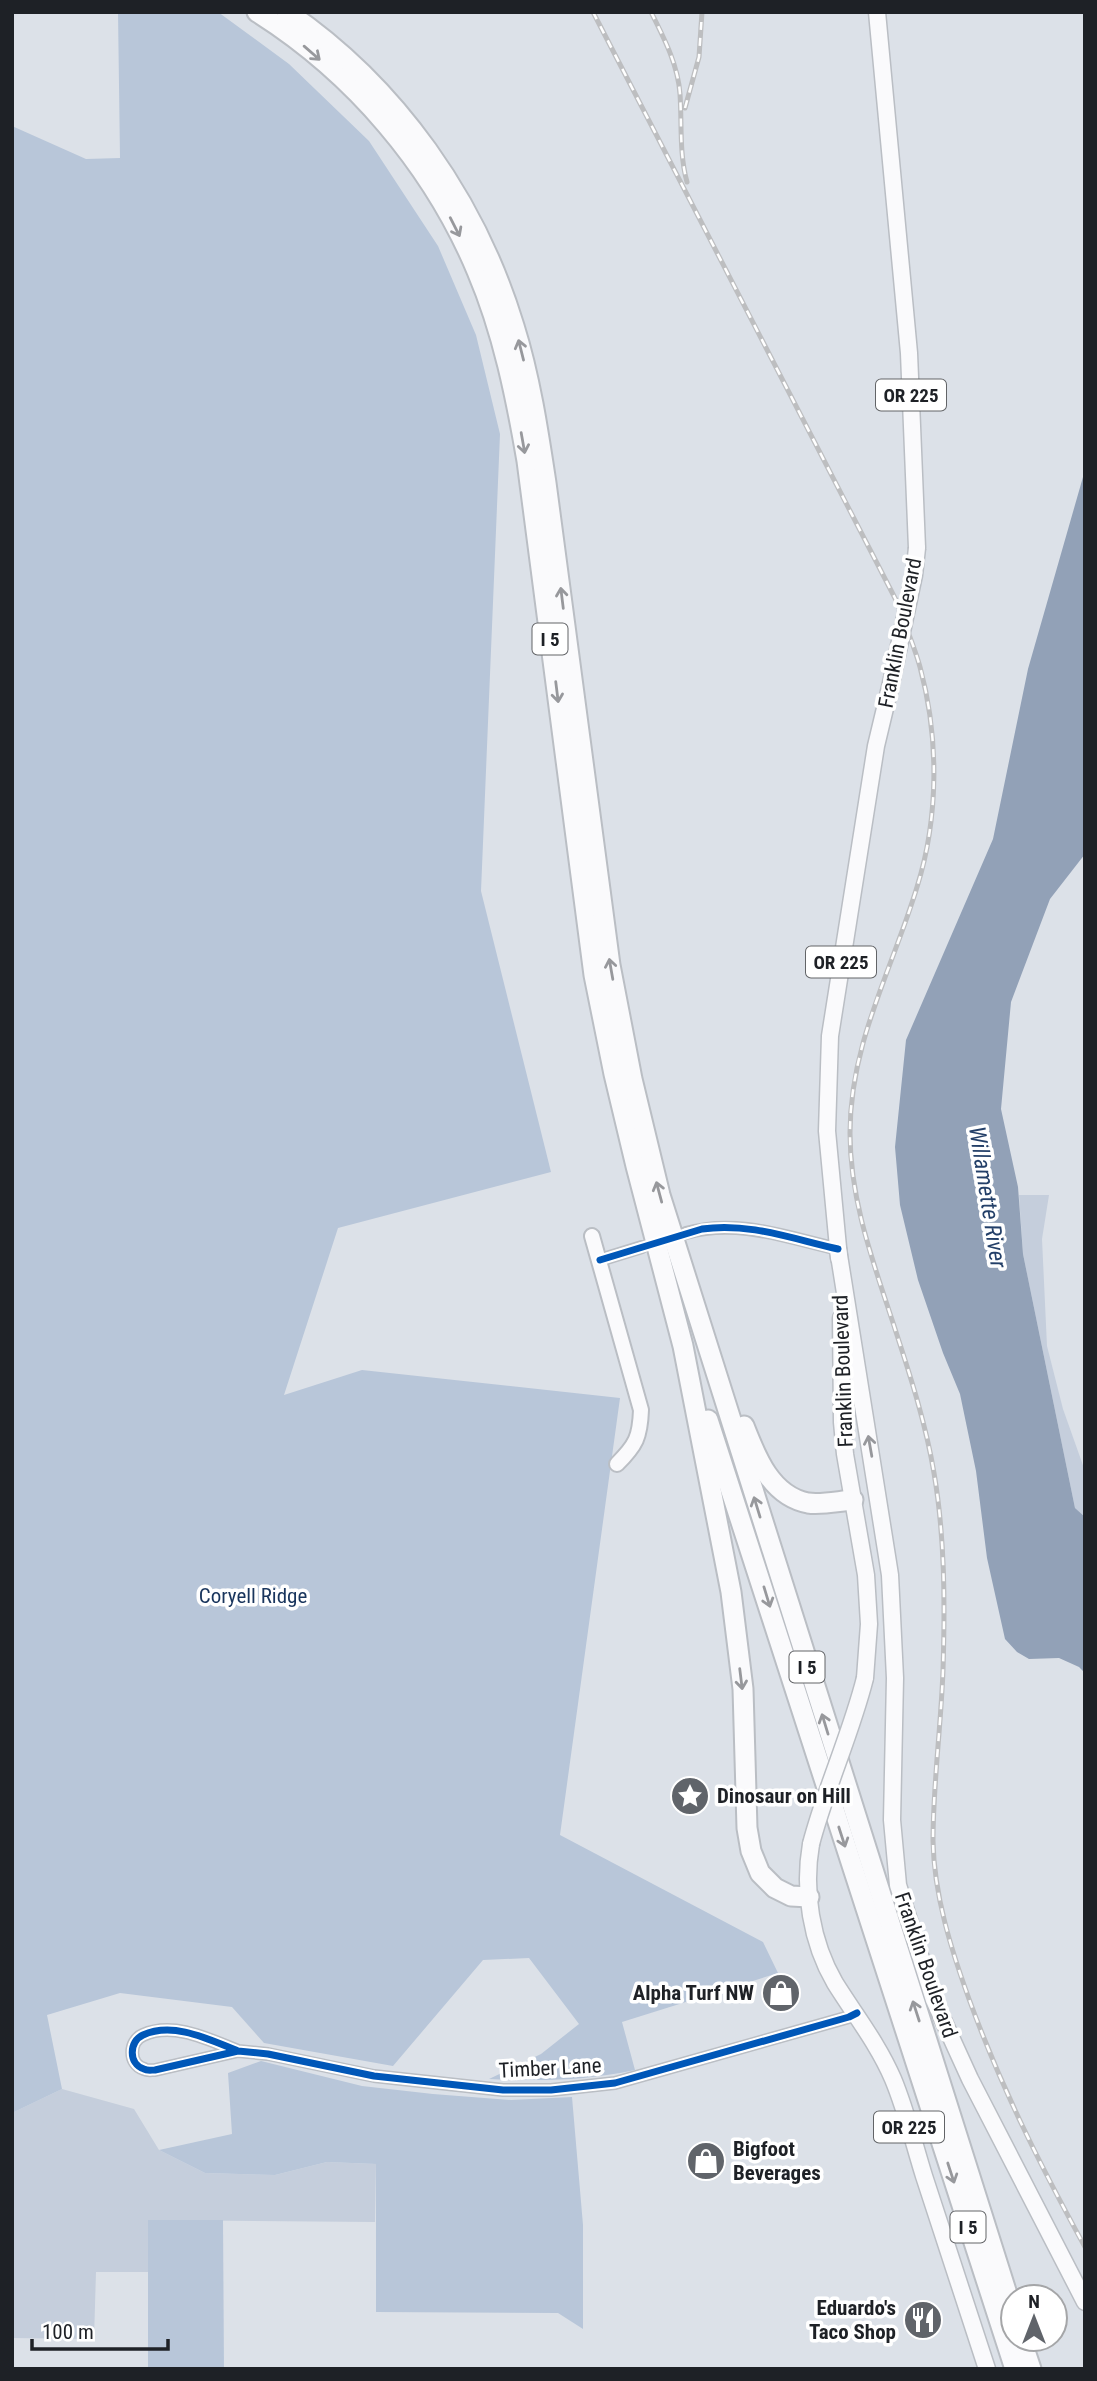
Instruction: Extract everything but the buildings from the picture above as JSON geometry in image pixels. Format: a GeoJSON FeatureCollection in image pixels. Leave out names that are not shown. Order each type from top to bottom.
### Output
{"type":"FeatureCollection","features":[{"type":"Feature","properties":{"kind":"highway","name":"I 5"},"geometry":{"type":"LineString","coordinates":[[257,12],[303,45],[372,107],[423,171],[446,209],[477,271],[498,331],[517,406],[527,461],[594,975],[632,1153],[683,1346],[740,1514],[1014,2369]]}},
{"type":"Feature","properties":{"kind":"highway","name":"I 5"},"geometry":{"type":"LineString","coordinates":[[287,12],[343,57],[407,122],[433,158],[479,236],[515,327],[528,377],[542,459],[610,965],[635,1092],[660,1195],[1003,2283]]}},
{"type":"Feature","properties":{"kind":"highway"},"geometry":{"type":"LineString","coordinates":[[678,1257],[752,1447],[766,1474],[778,1487],[809,1503],[853,1500]]}},
{"type":"Feature","properties":{"kind":"highway"},"geometry":{"type":"LineString","coordinates":[[683,1346],[731,1592],[743,1689],[747,1828],[751,1852],[760,1873],[775,1888],[791,1896],[809,1897]]}},
{"type":"Feature","properties":{"kind":"main road","name":"Franklin Boulevard"},"geometry":{"type":"LineString","coordinates":[[853,1500],[842,1422],[841,1300],[827,1131],[830,1039],[876,746],[914,576],[917,548],[909,353],[877,12]]}},
{"type":"Feature","properties":{"kind":"main road","name":"Franklin Boulevard"},"geometry":{"type":"LineString","coordinates":[[838,1249],[890,1575],[894,1665],[892,1820],[898,1885],[944,2023],[1085,2302]]}},
{"type":"Feature","properties":{"kind":"main road"},"geometry":{"type":"LineString","coordinates":[[853,1500],[872,1502],[881,1513]]}},
{"type":"Feature","properties":{"kind":"main road","name":"OR 225"},"geometry":{"type":"LineString","coordinates":[[853,1500],[866,1575],[870,1624],[865,1678],[811,1844],[807,1867],[812,1925],[822,1956],[835,1982],[857,2013],[893,2079],[987,2369]]}},
{"type":"Feature","properties":{"kind":"street"},"geometry":{"type":"LineString","coordinates":[[686,1233],[733,1226],[838,1249]]}},
{"type":"Feature","properties":{"kind":"street"},"geometry":{"type":"LineString","coordinates":[[592,1236],[641,1410],[640,1430],[633,1447],[617,1464]]}},
{"type":"Feature","properties":{"kind":"street"},"geometry":{"type":"LineString","coordinates":[[600,1260],[642,1247]]}},
{"type":"Feature","properties":{"kind":"street","name":"Timber Lane"},"geometry":{"type":"LineString","coordinates":[[238,2051],[192,2033],[162,2030],[144,2034],[137,2039],[132,2050],[134,2061],[144,2069],[155,2070],[238,2051],[268,2053],[374,2076],[503,2090],[551,2090],[615,2083],[857,2013]]}},
{"type":"Feature","properties":{"kind":"shaded area"},"geometry":{"type":"Polygon","coordinates":[[[1019,1195],[1049,1195],[1042,1239],[1047,1346],[1063,1409],[1085,1471],[1085,1517],[1075,1508],[1023,1254],[1019,1195]]]}},
{"type":"Feature","properties":{"kind":"shaded area"},"geometry":{"type":"Polygon","coordinates":[[[62,2089],[134,2109],[159,2150],[205,2173],[275,2175],[327,2162],[376,2164],[375,2222],[148,2220],[148,2272],[96,2272],[94,2339],[12,2338],[12,2113],[62,2089]]]}},
{"type":"Feature","properties":{"kind":"green space","name":"Coryell Ridge"},"geometry":{"type":"Polygon","coordinates":[[[118,12],[218,12],[289,64],[369,141],[438,246],[476,335],[500,434],[481,891],[551,1172],[338,1228],[284,1395],[362,1370],[620,1398],[560,1835],[763,1942],[778,1973],[622,2022],[635,2070],[562,2079],[489,2079],[541,2054],[579,2024],[529,1958],[483,1960],[393,2066],[264,2043],[232,2007],[120,1993],[47,2015],[62,2089],[12,2113],[12,126],[86,159],[120,158],[118,12]]]}},
{"type":"Feature","properties":{"kind":"green space"},"geometry":{"type":"Polygon","coordinates":[[[261,2061],[362,2086],[511,2100],[572,2097],[583,2225],[583,2329],[558,2313],[376,2312],[376,2164],[327,2162],[275,2175],[205,2173],[159,2150],[232,2134],[228,2073],[261,2061]]]}},
{"type":"Feature","properties":{"kind":"green space"},"geometry":{"type":"Polygon","coordinates":[[[148,2220],[223,2220],[224,2369],[148,2369],[148,2220]]]}},
{"type":"Feature","properties":{"kind":"water","name":"Willamette River"},"geometry":{"type":"Polygon","coordinates":[[[1085,470],[1085,854],[1050,899],[1011,1002],[1001,1109],[1018,1187],[1023,1254],[1075,1508],[1085,1517],[1085,1673],[1079,1667],[1059,1658],[1029,1659],[1017,1652],[1005,1639],[987,1558],[976,1471],[960,1394],[918,1280],[900,1205],[895,1147],[906,1040],[993,839],[1028,669],[1085,470]]]}},
{"type":"Feature","properties":{"kind":"railway"},"geometry":{"type":"LineString","coordinates":[[593,12],[897,602],[918,659],[926,694],[931,721],[934,777],[929,833],[917,887],[874,1007],[857,1068],[852,1100],[851,1159],[865,1234],[918,1402],[938,1497],[944,1621],[933,1841],[940,1902],[962,1980],[994,2063],[1037,2156],[1085,2247]]}},
{"type":"Feature","properties":{"kind":"railway"},"geometry":{"type":"LineString","coordinates":[[651,12],[670,52],[679,83],[682,149],[687,182]]}},
{"type":"Feature","properties":{"kind":"railway"},"geometry":{"type":"LineString","coordinates":[[685,108],[699,57],[702,12]]}},
{"type":"Feature","properties":{"kind":"cycle path"},"geometry":{"type":"LineString","coordinates":[[600,1260],[702,1229],[719,1227],[770,1233],[838,1249]]}},
{"type":"Feature","properties":{"kind":"cycle path"},"geometry":{"type":"LineString","coordinates":[[238,2051],[204,2037],[167,2030],[155,2031],[138,2038],[132,2052],[135,2062],[148,2070],[238,2051],[268,2054],[374,2076],[503,2090],[551,2090],[615,2083],[857,2013]]}},
{"type":"Feature","properties":{"kind":"place","name":"Dinosaur on Hill"},"geometry":{"type":"Point","coordinates":[690,1796]}},
{"type":"Feature","properties":{"kind":"place","name":"Alpha Turf NW"},"geometry":{"type":"Point","coordinates":[781,1993]}},
{"type":"Feature","properties":{"kind":"place","name":"Bigfoot Beverages"},"geometry":{"type":"Point","coordinates":[706,2161]}},
{"type":"Feature","properties":{"kind":"place","name":"Eduardo's Taco Shop"},"geometry":{"type":"Point","coordinates":[923,2320]}}]}
